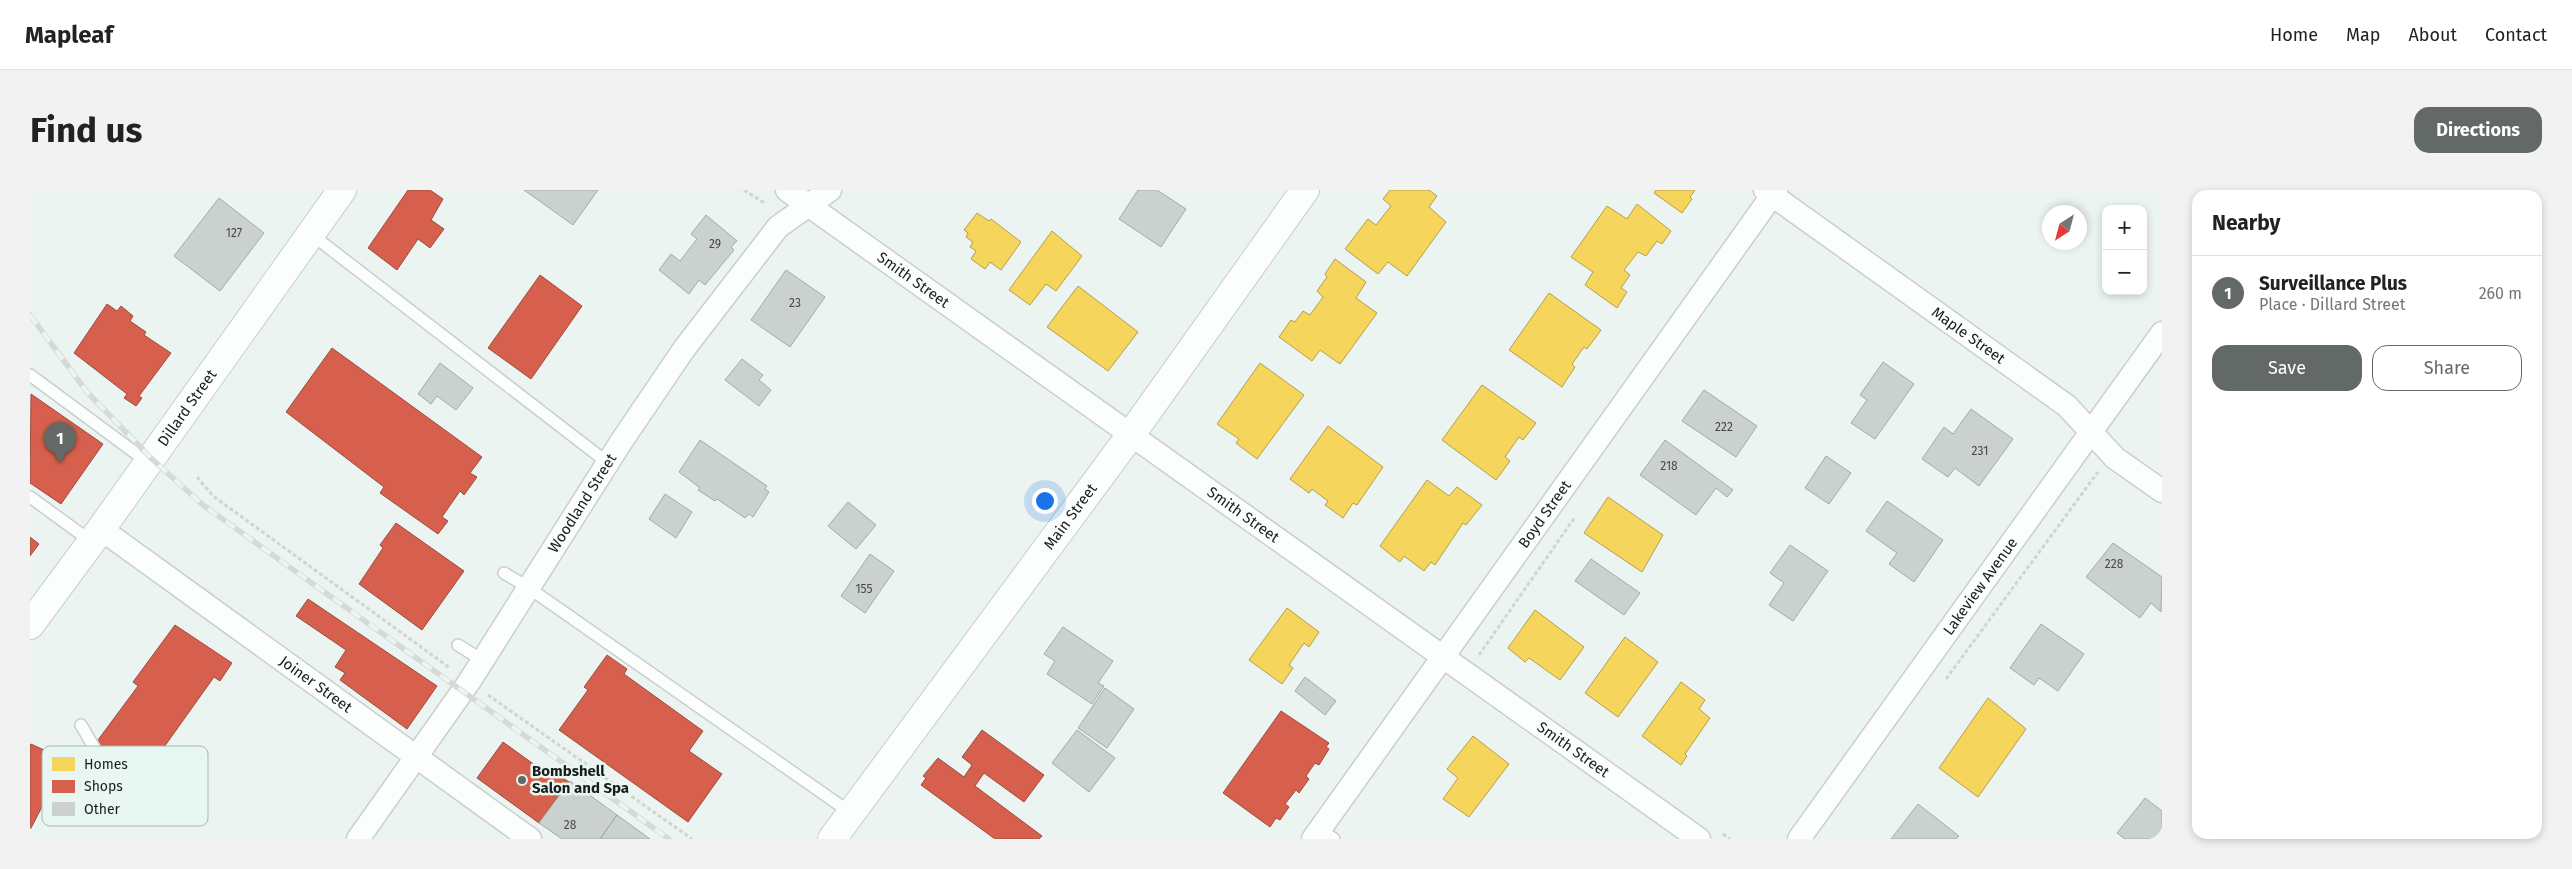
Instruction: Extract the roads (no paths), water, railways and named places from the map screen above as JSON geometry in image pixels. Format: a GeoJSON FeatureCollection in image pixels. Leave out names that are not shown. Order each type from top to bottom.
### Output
{"type":"FeatureCollection","features":[{"type":"Feature","properties":{"kind":"main road","name":"Dillard Street"},"geometry":{"type":"LineString","coordinates":[[30,625],[97,536],[342,190]]}},
{"type":"Feature","properties":{"kind":"main road","name":"Main Street"},"geometry":{"type":"LineString","coordinates":[[832,839],[1130,436],[1305,190]]}},
{"type":"Feature","properties":{"kind":"street","name":"Woodland Street"},"geometry":{"type":"LineString","coordinates":[[358,839],[469,682],[608,463],[684,349],[778,227],[830,190]]}},
{"type":"Feature","properties":{"kind":"street","name":"Maple Street"},"geometry":{"type":"LineString","coordinates":[[1771,192],[2068,406],[2115,458],[2162,491]]}},
{"type":"Feature","properties":{"kind":"street","name":"Boyd Street"},"geometry":{"type":"LineString","coordinates":[[1322,836],[1771,192]]}},
{"type":"Feature","properties":{"kind":"street","name":"Smith Street"},"geometry":{"type":"LineString","coordinates":[[779,197],[807,206],[1699,839]]}},
{"type":"Feature","properties":{"kind":"street","name":"Lakeview Avenue"},"geometry":{"type":"LineString","coordinates":[[1799,839],[2162,333]]}},
{"type":"Feature","properties":{"kind":"street","name":"Joiner Street"},"geometry":{"type":"LineString","coordinates":[[97,536],[416,757],[530,839]]}},
{"type":"Feature","properties":{"kind":"lane"},"geometry":{"type":"LineString","coordinates":[[310,234],[608,463]]}},
{"type":"Feature","properties":{"kind":"lane"},"geometry":{"type":"LineString","coordinates":[[30,375],[149,463]]}},
{"type":"Feature","properties":{"kind":"lane"},"geometry":{"type":"LineString","coordinates":[[30,497],[97,536]]}},
{"type":"Feature","properties":{"kind":"lane"},"geometry":{"type":"LineString","coordinates":[[504,573],[529,588],[851,813]]}},
{"type":"Feature","properties":{"kind":"lane"},"geometry":{"type":"LineString","coordinates":[[458,645],[482,660]]}},
{"type":"Feature","properties":{"kind":"lane"},"geometry":{"type":"LineString","coordinates":[[81,725],[93,746]]}},
{"type":"Feature","properties":{"kind":"railway"},"geometry":{"type":"LineString","coordinates":[[30,315],[87,392],[152,459],[203,505],[669,839]]}},
{"type":"Feature","properties":{"kind":"place","name":"Surveillance Plus"},"geometry":{"type":"Point","coordinates":[60,463]}},
{"type":"Feature","properties":{"kind":"place","name":"Bombshell Salon and Spa"},"geometry":{"type":"Point","coordinates":[522,780]}}]}
